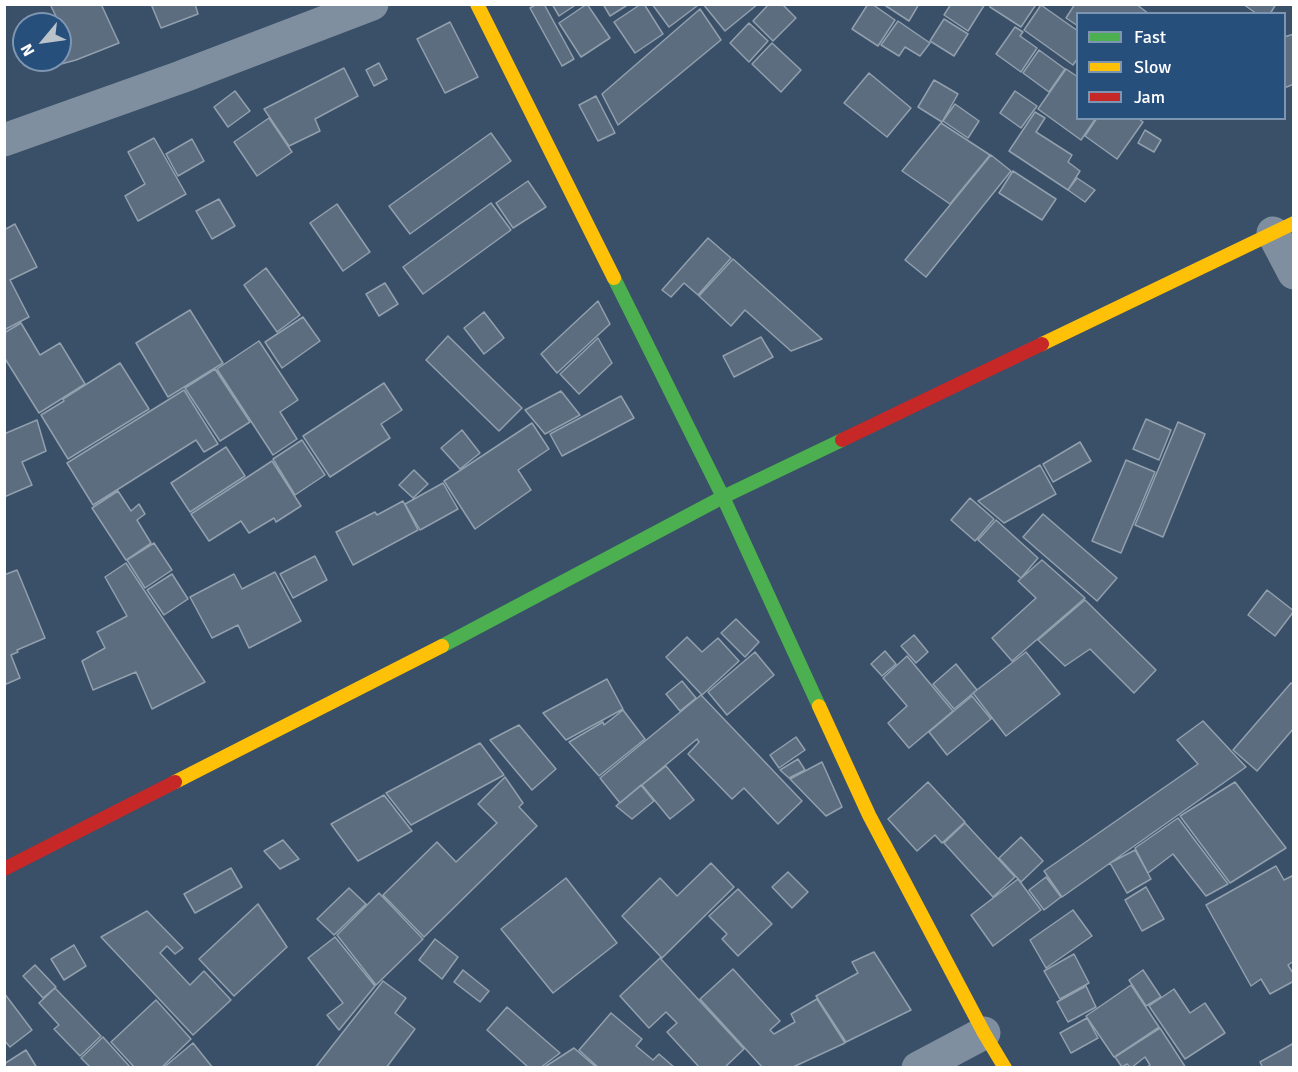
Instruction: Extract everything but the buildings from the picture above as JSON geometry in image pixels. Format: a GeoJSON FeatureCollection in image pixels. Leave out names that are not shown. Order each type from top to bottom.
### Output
{"type":"FeatureCollection","features":[{"type":"Feature","properties":{"kind":"street"},"geometry":{"type":"LineString","coordinates":[[4,140],[181,77],[372,4]]}},
{"type":"Feature","properties":{"kind":"street"},"geometry":{"type":"LineString","coordinates":[[477,4],[723,497],[869,815],[984,1033],[1005,1068]]}},
{"type":"Feature","properties":{"kind":"street"},"geometry":{"type":"LineString","coordinates":[[4,869],[413,661],[723,497],[1283,228],[1293,273]]}},
{"type":"Feature","properties":{"kind":"street"},"geometry":{"type":"LineString","coordinates":[[918,1068],[984,1033]]}},
{"type":"Feature","properties":{"kind":"traffic: fast"},"geometry":{"type":"LineString","coordinates":[[614,278],[723,497],[819,706]]}},
{"type":"Feature","properties":{"kind":"traffic: fast"},"geometry":{"type":"LineString","coordinates":[[442,646],[723,497],[842,440]]}},
{"type":"Feature","properties":{"kind":"traffic: slow"},"geometry":{"type":"LineString","coordinates":[[477,4],[614,278]]}},
{"type":"Feature","properties":{"kind":"traffic: slow"},"geometry":{"type":"LineString","coordinates":[[1042,344],[1294,223]]}},
{"type":"Feature","properties":{"kind":"traffic: slow"},"geometry":{"type":"LineString","coordinates":[[175,782],[442,646]]}},
{"type":"Feature","properties":{"kind":"traffic: slow"},"geometry":{"type":"LineString","coordinates":[[819,706],[869,815],[984,1033],[1005,1068]]}},
{"type":"Feature","properties":{"kind":"traffic: jam"},"geometry":{"type":"LineString","coordinates":[[842,440],[1042,344]]}},
{"type":"Feature","properties":{"kind":"traffic: jam"},"geometry":{"type":"LineString","coordinates":[[4,869],[175,782]]}}]}
